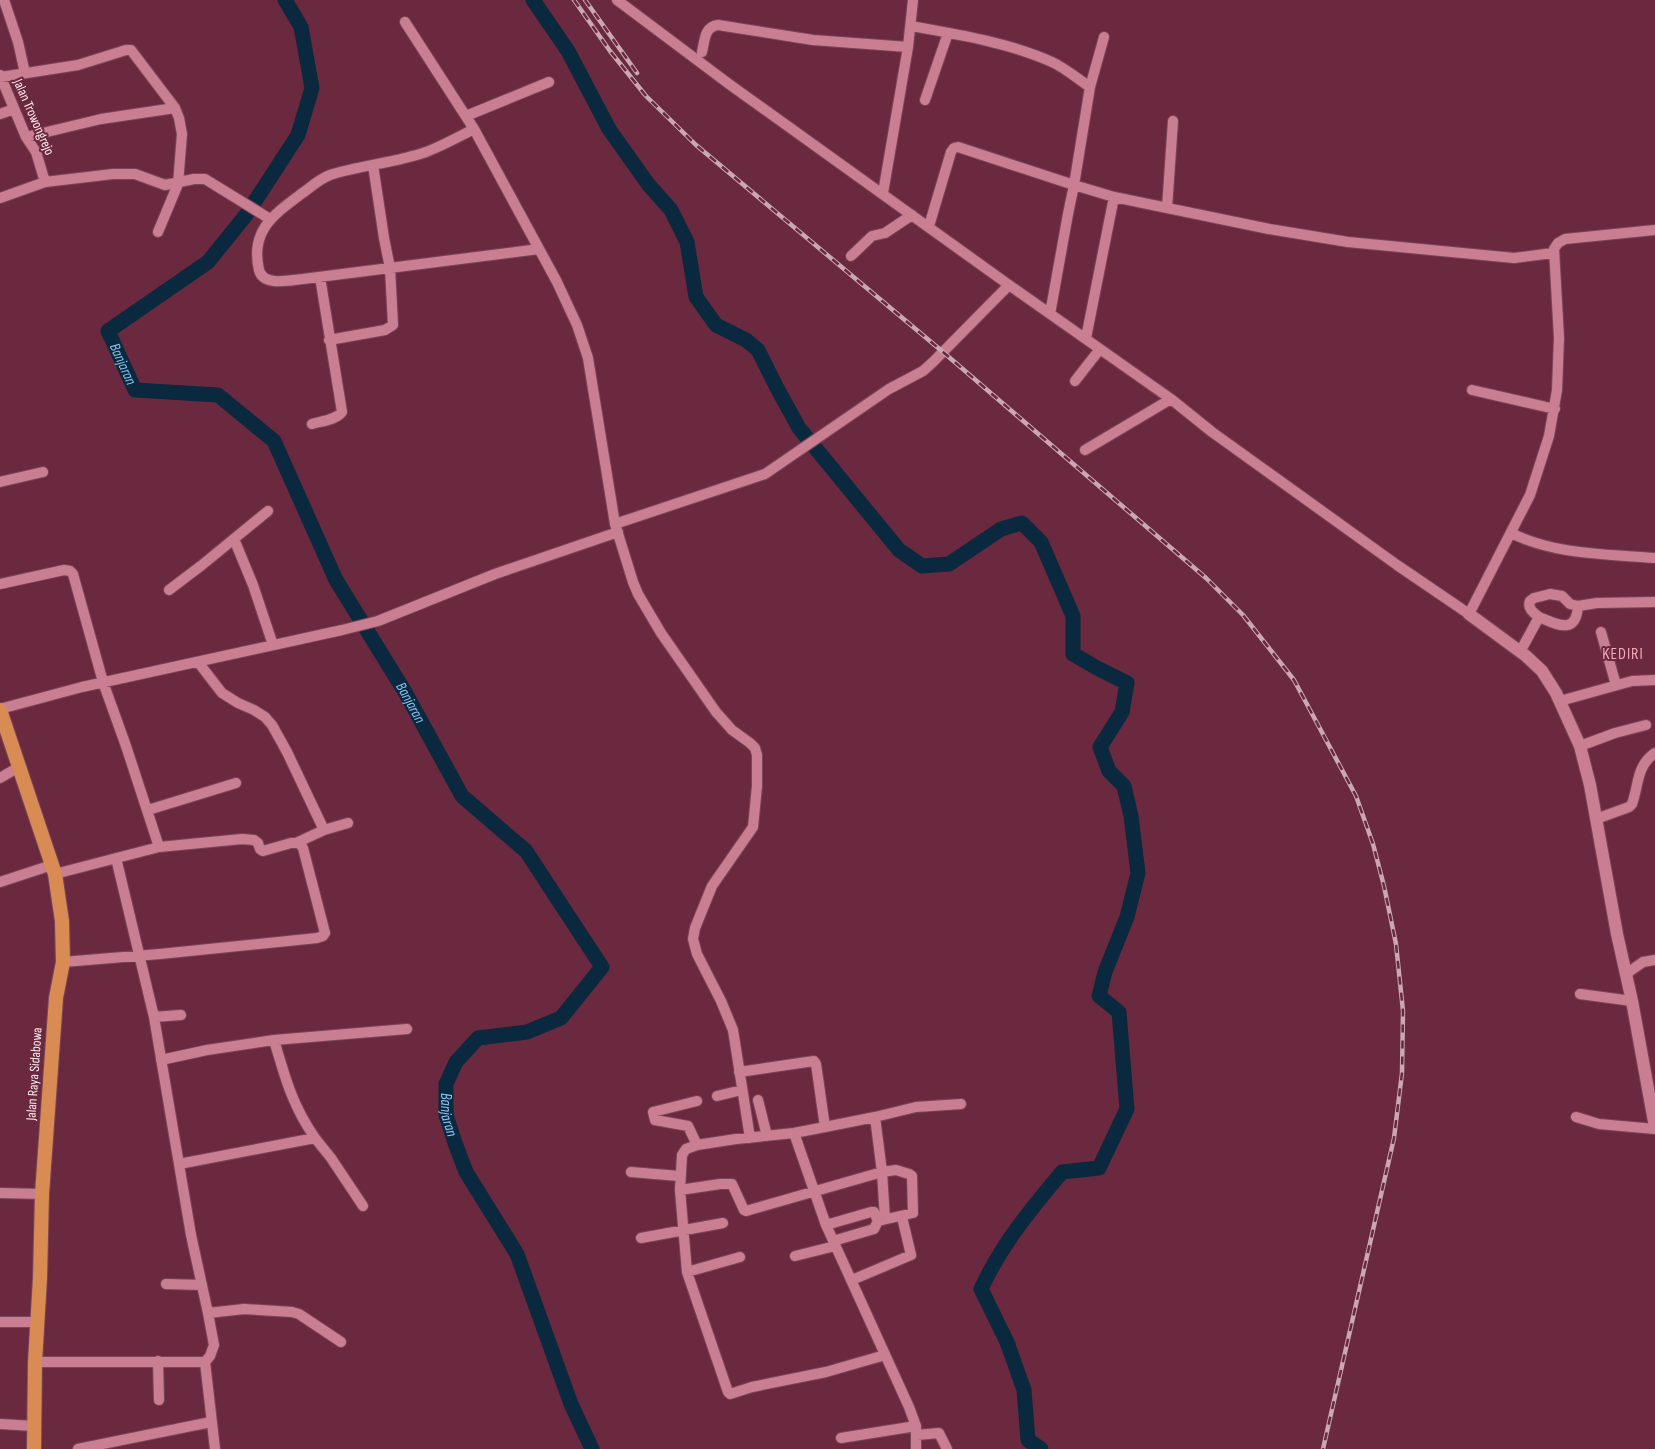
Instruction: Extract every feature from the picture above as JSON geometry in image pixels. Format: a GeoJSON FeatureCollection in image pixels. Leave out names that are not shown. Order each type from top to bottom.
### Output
{"type":"FeatureCollection","features":[{"type":"Feature","properties":{"kind":"highway","name":"Jalan Raya Sidabowa"},"geometry":{"type":"LineString","coordinates":[[1,715],[54,870],[61,908],[63,962],[56,998],[42,1194],[35,1362],[34,1449]]}},
{"type":"Feature","properties":{"kind":"street"},"geometry":{"type":"LineString","coordinates":[[4,0],[18,42],[25,72]]}},
{"type":"Feature","properties":{"kind":"street"},"geometry":{"type":"LineString","coordinates":[[616,0],[729,84],[1171,399],[1212,432],[1469,614],[1520,652],[1546,676],[1560,701],[1580,746],[1632,1001],[1655,1128],[1608,1125],[1576,1118]]}},
{"type":"Feature","properties":{"kind":"street"},"geometry":{"type":"LineString","coordinates":[[883,193],[908,47],[913,0]]}},
{"type":"Feature","properties":{"kind":"street"},"geometry":{"type":"LineString","coordinates":[[405,22],[474,129],[557,282],[577,325],[588,358],[616,528],[635,588],[661,633],[716,712],[732,730],[750,743],[757,755],[757,786],[753,827],[712,886],[695,928],[693,939],[697,954],[721,1001],[733,1030],[750,1138]]}},
{"type":"Feature","properties":{"kind":"street"},"geometry":{"type":"LineString","coordinates":[[702,52],[708,30],[712,26],[718,25],[813,40],[908,47]]}},
{"type":"Feature","properties":{"kind":"street"},"geometry":{"type":"LineString","coordinates":[[911,26],[1027,52],[1054,63],[1090,87]]}},
{"type":"Feature","properties":{"kind":"street"},"geometry":{"type":"LineString","coordinates":[[925,100],[948,33]]}},
{"type":"Feature","properties":{"kind":"street"},"geometry":{"type":"LineString","coordinates":[[1050,314],[1090,87],[1104,37]]}},
{"type":"Feature","properties":{"kind":"street"},"geometry":{"type":"LineString","coordinates":[[1,76],[83,64],[131,50],[175,108],[182,134],[178,184],[158,232]]}},
{"type":"Feature","properties":{"kind":"street","name":"Jalan Trowongrejo"},"geometry":{"type":"LineString","coordinates":[[1,76],[14,110],[36,152],[45,182]]}},
{"type":"Feature","properties":{"kind":"street"},"geometry":{"type":"LineString","coordinates":[[466,116],[549,82]]}},
{"type":"Feature","properties":{"kind":"street"},"geometry":{"type":"LineString","coordinates":[[26,136],[101,120],[175,108]]}},
{"type":"Feature","properties":{"kind":"street"},"geometry":{"type":"LineString","coordinates":[[0,114],[14,110]]}},
{"type":"Feature","properties":{"kind":"street"},"geometry":{"type":"LineString","coordinates":[[1167,208],[1173,121]]}},
{"type":"Feature","properties":{"kind":"street"},"geometry":{"type":"LineString","coordinates":[[474,129],[425,152],[324,178],[278,211],[266,217],[257,245],[259,270],[262,276],[266,280],[271,281],[320,277],[539,249]]}},
{"type":"Feature","properties":{"kind":"street"},"geometry":{"type":"LineString","coordinates":[[929,226],[951,152],[958,146],[1114,197],[1269,229],[1348,242],[1514,258],[1553,253]]}},
{"type":"Feature","properties":{"kind":"street"},"geometry":{"type":"LineString","coordinates":[[329,340],[385,330],[392,327],[390,268],[373,165]]}},
{"type":"Feature","properties":{"kind":"street"},"geometry":{"type":"LineString","coordinates":[[0,198],[45,182],[100,174],[135,174],[165,185],[178,184],[194,179],[205,179],[266,217]]}},
{"type":"Feature","properties":{"kind":"street"},"geometry":{"type":"LineString","coordinates":[[1086,338],[1114,197]]}},
{"type":"Feature","properties":{"kind":"street"},"geometry":{"type":"LineString","coordinates":[[851,256],[872,236],[885,233],[912,215]]}},
{"type":"Feature","properties":{"kind":"street"},"geometry":{"type":"LineString","coordinates":[[1469,614],[1530,495],[1546,450],[1558,390],[1559,338],[1553,253],[1558,243],[1565,239],[1655,230]]}},
{"type":"Feature","properties":{"kind":"street"},"geometry":{"type":"LineString","coordinates":[[312,424],[340,416],[342,412],[320,277]]}},
{"type":"Feature","properties":{"kind":"street"},"geometry":{"type":"LineString","coordinates":[[1,715],[102,682],[378,621],[616,528],[757,477],[819,438],[889,389],[923,371],[1009,285]]}},
{"type":"Feature","properties":{"kind":"street"},"geometry":{"type":"LineString","coordinates":[[1075,381],[1100,349]]}},
{"type":"Feature","properties":{"kind":"street"},"geometry":{"type":"LineString","coordinates":[[1472,390],[1555,409]]}},
{"type":"Feature","properties":{"kind":"street"},"geometry":{"type":"LineString","coordinates":[[1084,450],[1171,399]]}},
{"type":"Feature","properties":{"kind":"street"},"geometry":{"type":"LineString","coordinates":[[0,482],[43,472]]}},
{"type":"Feature","properties":{"kind":"street"},"geometry":{"type":"LineString","coordinates":[[169,590],[268,511]]}},
{"type":"Feature","properties":{"kind":"street"},"geometry":{"type":"LineString","coordinates":[[1511,533],[1529,542],[1578,552],[1655,558]]}},
{"type":"Feature","properties":{"kind":"street"},"geometry":{"type":"LineString","coordinates":[[234,540],[253,585],[273,645]]}},
{"type":"Feature","properties":{"kind":"street"},"geometry":{"type":"LineString","coordinates":[[0,584],[64,570],[71,572],[102,682],[148,810],[159,847]]}},
{"type":"Feature","properties":{"kind":"street"},"geometry":{"type":"LineString","coordinates":[[1578,606],[1575,621],[1566,626],[1554,624],[1539,617],[1529,606],[1530,601],[1534,598],[1550,594],[1562,596],[1570,604],[1578,606],[1597,603],[1655,602]]}},
{"type":"Feature","properties":{"kind":"street"},"geometry":{"type":"LineString","coordinates":[[1520,652],[1539,617]]}},
{"type":"Feature","properties":{"kind":"street"},"geometry":{"type":"LineString","coordinates":[[1601,632],[1616,685]]}},
{"type":"Feature","properties":{"kind":"street"},"geometry":{"type":"LineString","coordinates":[[198,662],[222,693],[265,717],[272,725],[324,830]]}},
{"type":"Feature","properties":{"kind":"street"},"geometry":{"type":"LineString","coordinates":[[1560,701],[1632,681],[1655,680]]}},
{"type":"Feature","properties":{"kind":"street"},"geometry":{"type":"LineString","coordinates":[[1580,746],[1615,733],[1646,726]]}},
{"type":"Feature","properties":{"kind":"street"},"geometry":{"type":"LineString","coordinates":[[1596,820],[1629,807],[1632,804],[1640,771],[1646,760],[1655,753]]}},
{"type":"Feature","properties":{"kind":"street"},"geometry":{"type":"LineString","coordinates":[[0,778],[19,767]]}},
{"type":"Feature","properties":{"kind":"street"},"geometry":{"type":"LineString","coordinates":[[148,810],[236,783]]}},
{"type":"Feature","properties":{"kind":"street"},"geometry":{"type":"LineString","coordinates":[[0,882],[159,847],[248,839],[256,841],[263,851],[296,842],[324,830],[348,823]]}},
{"type":"Feature","properties":{"kind":"street"},"geometry":{"type":"LineString","coordinates":[[63,962],[180,952],[323,936],[324,929],[303,848],[296,842]]}},
{"type":"Feature","properties":{"kind":"street"},"geometry":{"type":"LineString","coordinates":[[116,858],[154,1017],[191,1235],[214,1345],[210,1356],[205,1362],[215,1449]]}},
{"type":"Feature","properties":{"kind":"street"},"geometry":{"type":"LineString","coordinates":[[1623,957],[1643,962],[1655,960]]}},
{"type":"Feature","properties":{"kind":"street"},"geometry":{"type":"LineString","coordinates":[[1626,974],[1643,962]]}},
{"type":"Feature","properties":{"kind":"street"},"geometry":{"type":"LineString","coordinates":[[1580,994],[1632,1001]]}},
{"type":"Feature","properties":{"kind":"street"},"geometry":{"type":"LineString","coordinates":[[154,1017],[182,1015]]}},
{"type":"Feature","properties":{"kind":"street"},"geometry":{"type":"LineString","coordinates":[[162,1060],[207,1050],[274,1040],[407,1029]]}},
{"type":"Feature","properties":{"kind":"street"},"geometry":{"type":"LineString","coordinates":[[274,1040],[292,1098],[301,1117],[332,1158],[364,1206]]}},
{"type":"Feature","properties":{"kind":"street"},"geometry":{"type":"LineString","coordinates":[[739,1072],[814,1061],[825,1127]]}},
{"type":"Feature","properties":{"kind":"street"},"geometry":{"type":"LineString","coordinates":[[717,1096],[742,1090]]}},
{"type":"Feature","properties":{"kind":"street"},"geometry":{"type":"LineString","coordinates":[[758,1100],[767,1136]]}},
{"type":"Feature","properties":{"kind":"street"},"geometry":{"type":"LineString","coordinates":[[697,1101],[653,1112],[655,1120],[688,1126],[697,1145]]}},
{"type":"Feature","properties":{"kind":"street"},"geometry":{"type":"LineString","coordinates":[[885,1355],[826,1372],[752,1387],[730,1394],[687,1272],[679,1176],[682,1155],[686,1149],[697,1145],[794,1133],[875,1118],[916,1107],[961,1104]]}},
{"type":"Feature","properties":{"kind":"street"},"geometry":{"type":"LineString","coordinates":[[875,1118],[882,1172],[882,1220]]}},
{"type":"Feature","properties":{"kind":"street"},"geometry":{"type":"LineString","coordinates":[[794,1133],[814,1193],[834,1244],[910,1407],[917,1431],[916,1449]]}},
{"type":"Feature","properties":{"kind":"street"},"geometry":{"type":"LineString","coordinates":[[179,1164],[315,1138]]}},
{"type":"Feature","properties":{"kind":"street"},"geometry":{"type":"LineString","coordinates":[[680,1190],[732,1184],[746,1211],[882,1172],[896,1170],[909,1174],[913,1179],[914,1212],[912,1214],[882,1220],[874,1229],[795,1256]]}},
{"type":"Feature","properties":{"kind":"street"},"geometry":{"type":"LineString","coordinates":[[631,1172],[679,1176]]}},
{"type":"Feature","properties":{"kind":"street"},"geometry":{"type":"LineString","coordinates":[[0,1193],[42,1194]]}},
{"type":"Feature","properties":{"kind":"street"},"geometry":{"type":"LineString","coordinates":[[826,1225],[871,1212],[874,1212],[882,1220]]}},
{"type":"Feature","properties":{"kind":"street"},"geometry":{"type":"LineString","coordinates":[[852,1280],[910,1257],[902,1216]]}},
{"type":"Feature","properties":{"kind":"street"},"geometry":{"type":"LineString","coordinates":[[641,1238],[723,1223]]}},
{"type":"Feature","properties":{"kind":"street"},"geometry":{"type":"LineString","coordinates":[[687,1272],[740,1257]]}},
{"type":"Feature","properties":{"kind":"street"},"geometry":{"type":"LineString","coordinates":[[166,1284],[202,1286]]}},
{"type":"Feature","properties":{"kind":"street"},"geometry":{"type":"LineString","coordinates":[[208,1313],[244,1310],[292,1312],[299,1314],[341,1342]]}},
{"type":"Feature","properties":{"kind":"street"},"geometry":{"type":"LineString","coordinates":[[0,1322],[37,1322]]}},
{"type":"Feature","properties":{"kind":"street"},"geometry":{"type":"LineString","coordinates":[[158,1361],[159,1400]]}},
{"type":"Feature","properties":{"kind":"street"},"geometry":{"type":"LineString","coordinates":[[35,1362],[205,1362]]}},
{"type":"Feature","properties":{"kind":"street"},"geometry":{"type":"LineString","coordinates":[[78,1449],[211,1422]]}},
{"type":"Feature","properties":{"kind":"street"},"geometry":{"type":"LineString","coordinates":[[0,1424],[34,1426]]}},
{"type":"Feature","properties":{"kind":"street"},"geometry":{"type":"LineString","coordinates":[[841,1438],[917,1431],[939,1433],[947,1449]]}},
{"type":"Feature","properties":{"kind":"waterway","name":"Banjaran"},"geometry":{"type":"LineString","coordinates":[[285,0],[301,27],[312,88],[298,135],[246,215],[208,262],[108,331],[135,390],[218,395],[274,441],[336,580],[405,692],[462,796],[526,851],[602,967],[561,1018],[527,1032],[478,1038],[456,1062],[446,1084],[446,1115],[466,1172],[517,1254],[571,1404],[592,1449]]}},
{"type":"Feature","properties":{"kind":"waterway"},"geometry":{"type":"LineString","coordinates":[[533,0],[568,51],[609,129],[648,184],[671,210],[687,242],[696,297],[716,325],[746,340],[758,350],[799,428],[899,550],[922,566],[949,564],[1001,529],[1022,523],[1041,542],[1073,616],[1073,654],[1127,683],[1122,712],[1100,747],[1109,771],[1124,786],[1131,816],[1138,873],[1127,917],[1105,972],[1099,996],[1119,1012],[1127,1109],[1099,1168],[1062,1172],[1007,1242],[981,1289],[1007,1342],[1024,1390],[1028,1440],[1041,1449]]}},
{"type":"Feature","properties":{"kind":"railway"},"geometry":{"type":"LineString","coordinates":[[574,0],[610,51],[646,96],[696,145],[943,352],[1206,578],[1243,615],[1294,680],[1356,796],[1373,844],[1396,944],[1403,1011],[1402,1073],[1394,1138],[1323,1449]]}},
{"type":"Feature","properties":{"kind":"railway"},"geometry":{"type":"LineString","coordinates":[[585,0],[637,73]]}},
{"type":"Feature","properties":{"kind":"district","name":"KEDIRI"},"geometry":{"type":"Point","coordinates":[1623,654]}}]}
